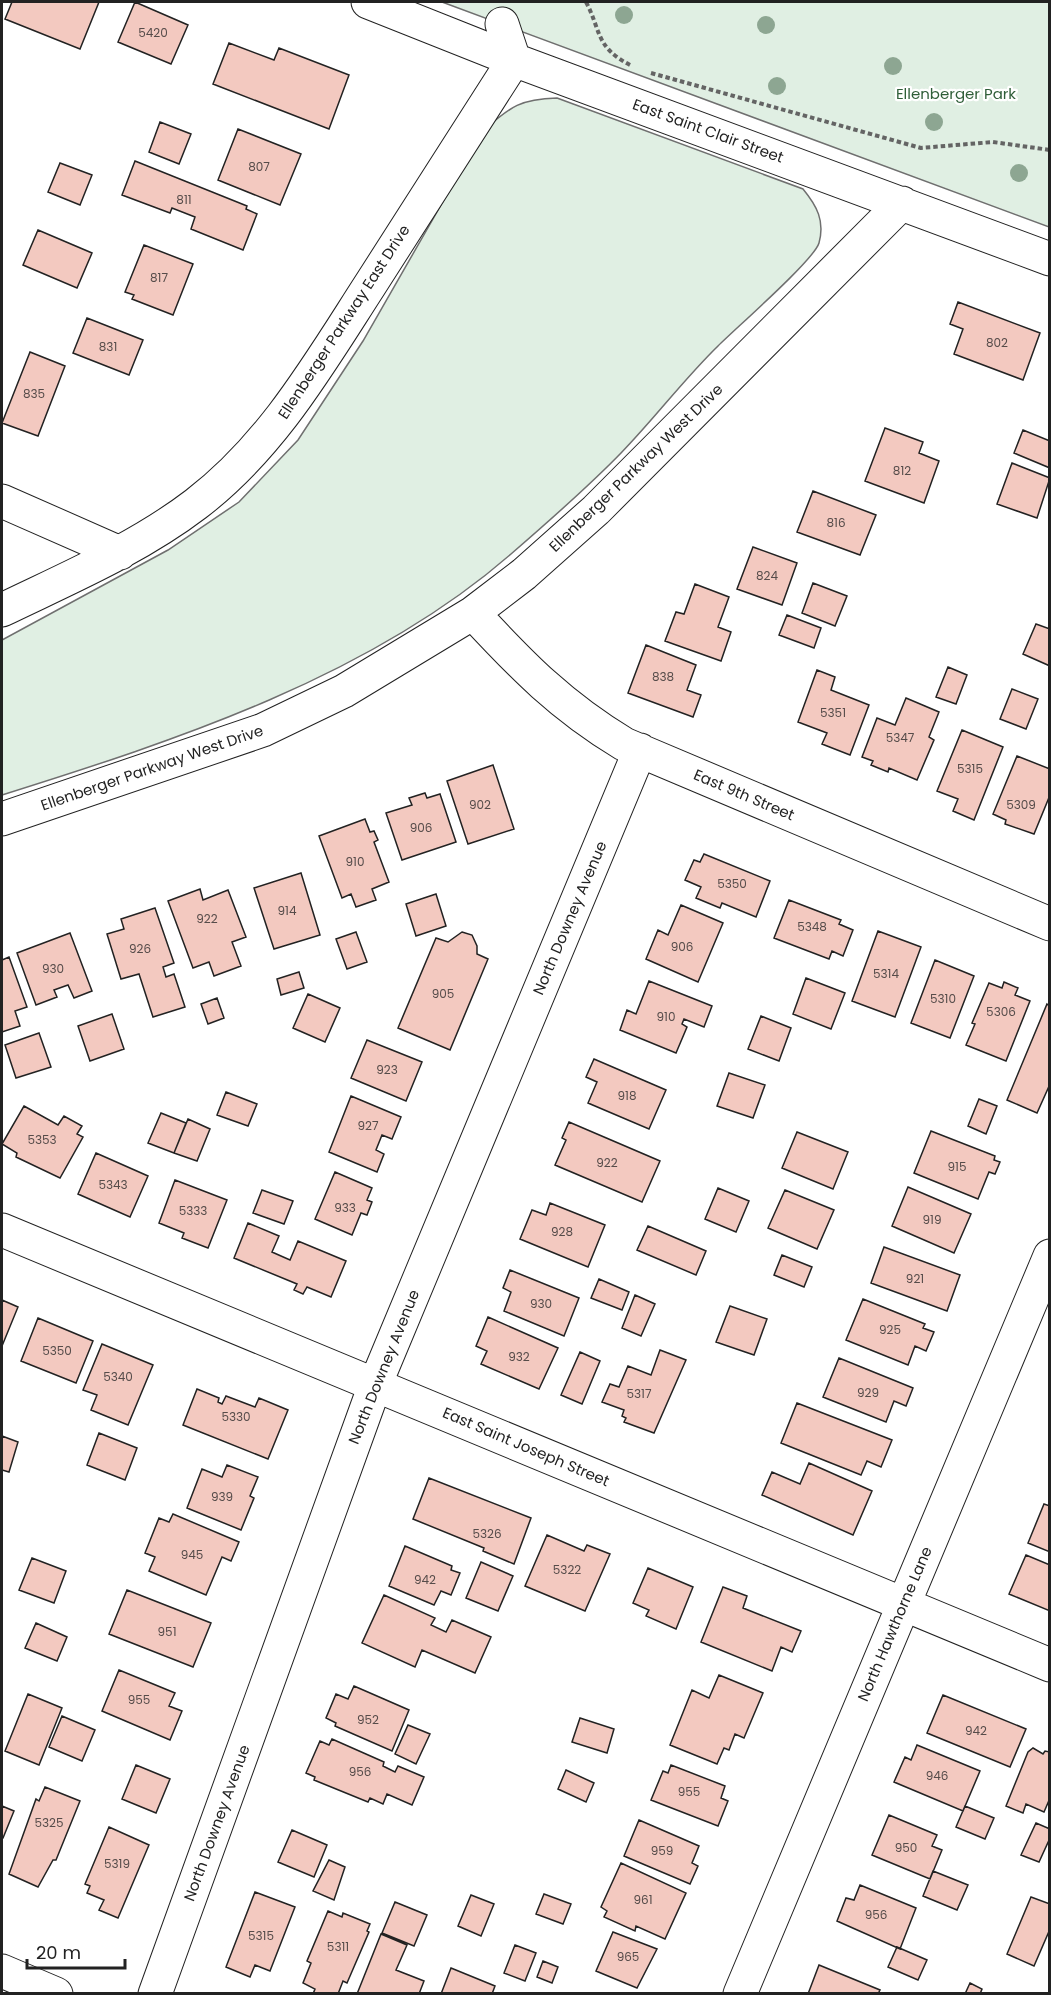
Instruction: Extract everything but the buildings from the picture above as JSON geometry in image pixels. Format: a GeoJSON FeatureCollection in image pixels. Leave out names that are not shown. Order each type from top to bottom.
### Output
{"type":"FeatureCollection","features":[{"type":"Feature","properties":{"kind":"street","name":"East Saint Clair Street"},"geometry":{"type":"LineString","coordinates":[[368,2],[514,60],[1050,259]]}},
{"type":"Feature","properties":{"kind":"street"},"geometry":{"type":"LineString","coordinates":[[502,24],[514,60]]}},
{"type":"Feature","properties":{"kind":"street","name":"Ellenberger Parkway East Drive"},"geometry":{"type":"LineString","coordinates":[[2,610],[120,553],[165,527],[196,504],[252,455],[301,393],[514,60]]}},
{"type":"Feature","properties":{"kind":"street","name":"Ellenberger Parkway West Drive"},"geometry":{"type":"LineString","coordinates":[[2,819],[263,730],[344,691],[472,613],[540,560],[597,510],[902,203]]}},
{"type":"Feature","properties":{"kind":"street"},"geometry":{"type":"LineString","coordinates":[[2,501],[120,553]]}},
{"type":"Feature","properties":{"kind":"street","name":"East 9th Street"},"geometry":{"type":"LineString","coordinates":[[472,613],[546,689],[596,727],[640,750],[1050,924]]}},
{"type":"Feature","properties":{"kind":"street","name":"North Downey Avenue"},"geometry":{"type":"LineString","coordinates":[[155,1994],[375,1385],[640,750]]}},
{"type":"Feature","properties":{"kind":"street","name":"East Saint Joseph Street"},"geometry":{"type":"LineString","coordinates":[[2,1230],[1050,1665]]}},
{"type":"Feature","properties":{"kind":"street","name":"North Hawthorne Lane"},"geometry":{"type":"LineString","coordinates":[[740,1994],[1050,1256]]}},
{"type":"Feature","properties":{"kind":"street"},"geometry":{"type":"LineString","coordinates":[[2,1971],[56,1994]]}},
{"type":"Feature","properties":{"kind":"path"},"geometry":{"type":"LineString","coordinates":[[586,2],[600,39],[616,58],[638,69]]}},
{"type":"Feature","properties":{"kind":"path"},"geometry":{"type":"LineString","coordinates":[[649,72],[921,148],[993,142],[1050,150]]}},
{"type":"Feature","properties":{"kind":"green space","name":"Ellenberger Park"},"geometry":{"type":"Polygon","coordinates":[[[442,2],[1049,2],[1049,227],[442,2]]]}},
{"type":"Feature","properties":{"kind":"green space"},"geometry":{"type":"Polygon","coordinates":[[[557,98],[803,189],[819,214],[821,235],[814,252],[705,359],[634,440],[608,466],[511,554],[456,597],[397,636],[334,670],[269,700],[136,751],[2,795],[2,640],[168,550],[239,502],[298,440],[363,341],[484,130],[517,105],[534,100],[557,98]]]}}]}
